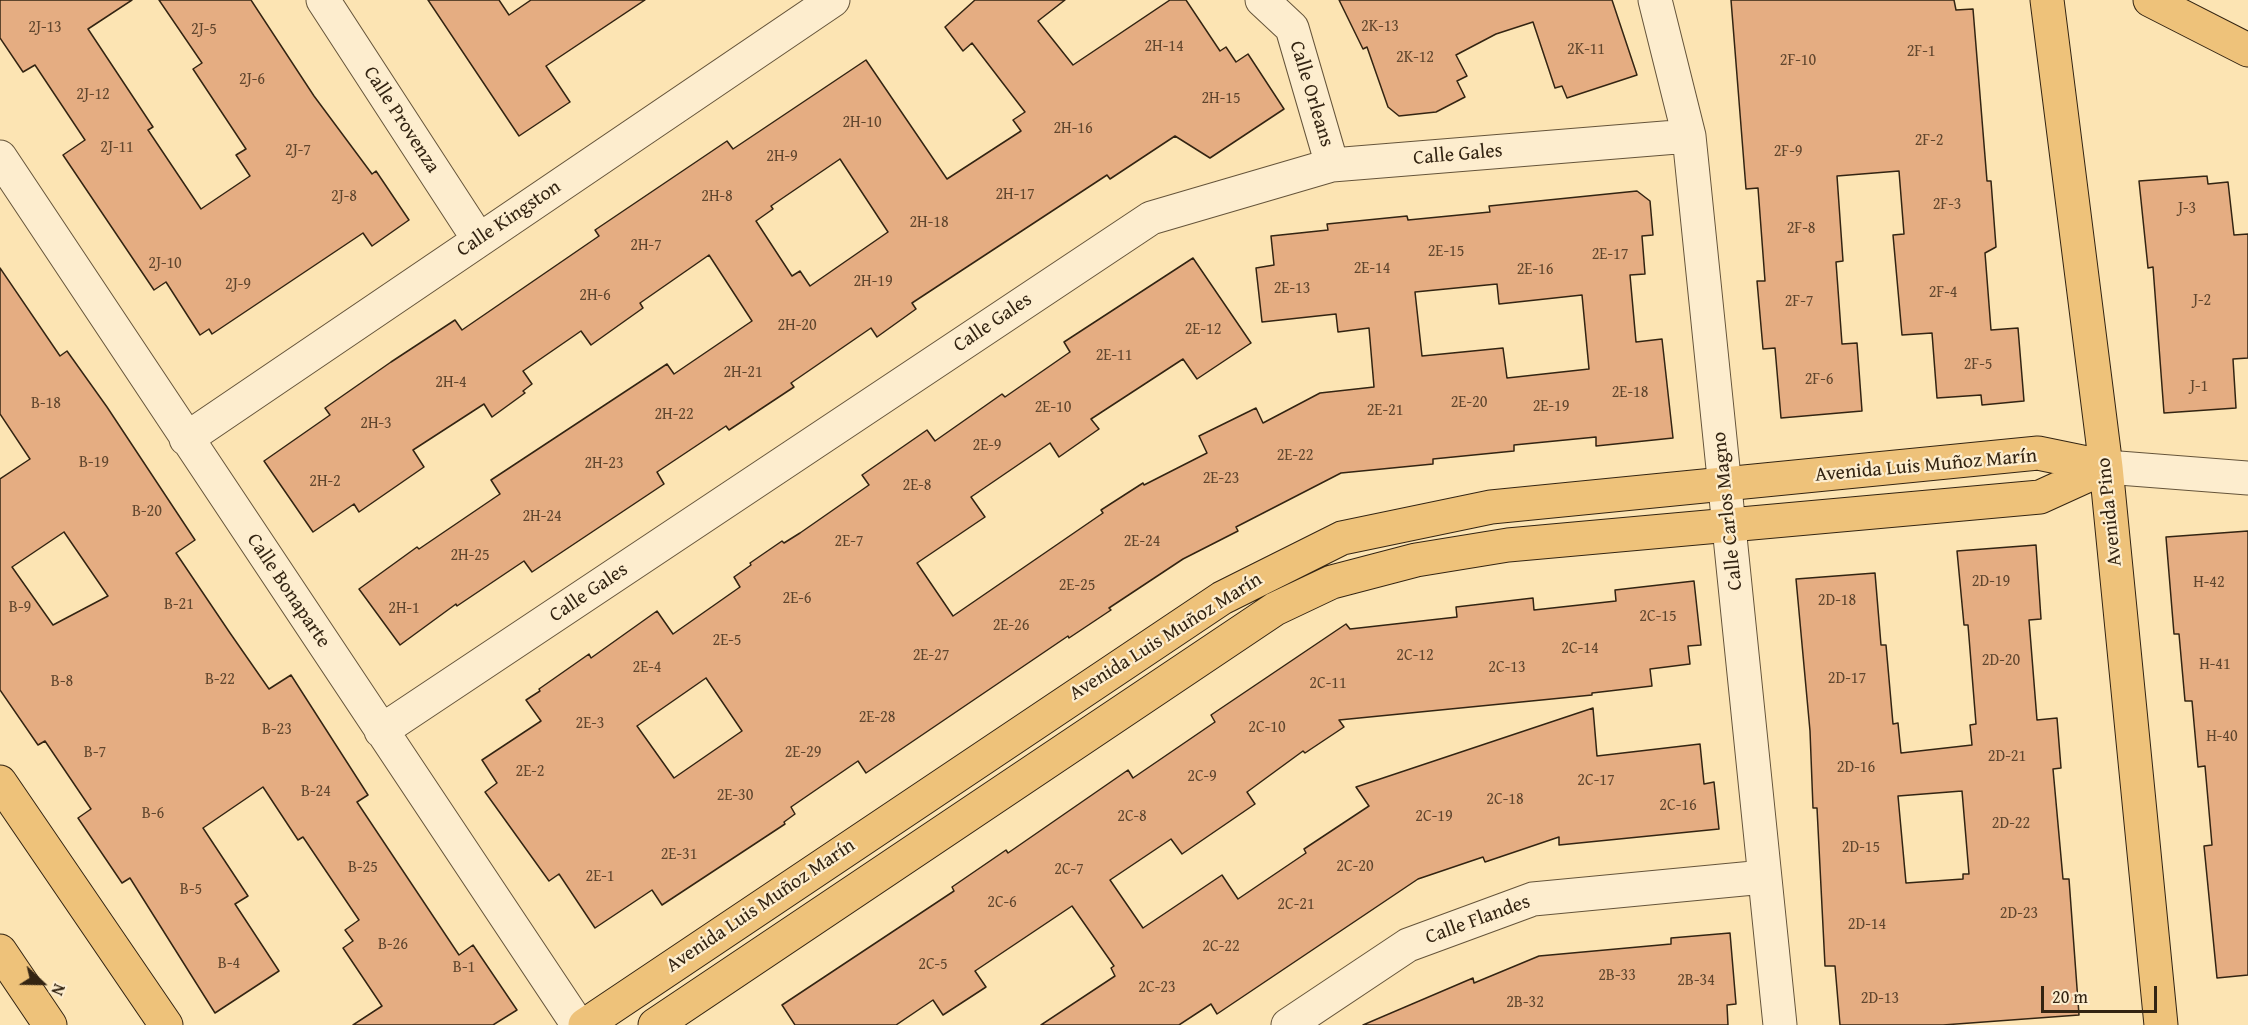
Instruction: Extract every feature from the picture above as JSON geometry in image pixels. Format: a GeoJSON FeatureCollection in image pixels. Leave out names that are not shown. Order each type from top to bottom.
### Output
{"type":"FeatureCollection","features":[{"type":"Feature","properties":{"kind":"main road","name":"Avenida Pino"},"geometry":{"type":"LineString","coordinates":[[2047,0],[2106,467],[2161,1025]]}},
{"type":"Feature","properties":{"kind":"main road"},"geometry":{"type":"LineString","coordinates":[[2150,0],[2248,50]]}},
{"type":"Feature","properties":{"kind":"main road","name":"Avenida Luis Muñoz Marín"},"geometry":{"type":"LineString","coordinates":[[585,1025],[1222,598],[1303,555],[1342,538],[1491,507],[2038,453],[2106,467]]}},
{"type":"Feature","properties":{"kind":"main road","name":"Avenida Luis Muñoz Marín"},"geometry":{"type":"LineString","coordinates":[[655,1025],[1275,609],[1332,582],[1416,560],[1508,545],[2040,497],[2106,467]]}},
{"type":"Feature","properties":{"kind":"main road"},"geometry":{"type":"LineString","coordinates":[[0,782],[166,1025]]}},
{"type":"Feature","properties":{"kind":"main road"},"geometry":{"type":"LineString","coordinates":[[0,951],[50,1025]]}},
{"type":"Feature","properties":{"kind":"street","name":"Calle Provenza"},"geometry":{"type":"LineString","coordinates":[[323,0],[479,240]]}},
{"type":"Feature","properties":{"kind":"street","name":"Calle Kingston"},"geometry":{"type":"LineString","coordinates":[[186,439],[833,0]]}},
{"type":"Feature","properties":{"kind":"street","name":"Calle Orleans"},"geometry":{"type":"LineString","coordinates":[[1262,0],[1292,28],[1332,165]]}},
{"type":"Feature","properties":{"kind":"street","name":"Calle Carlos Magno"},"geometry":{"type":"LineString","coordinates":[[1655,0],[1689,136],[1780,1025]]}},
{"type":"Feature","properties":{"kind":"street","name":"Calle Gales"},"geometry":{"type":"LineString","coordinates":[[381,731],[1151,218],[1332,165],[1689,136]]}},
{"type":"Feature","properties":{"kind":"street","name":"Calle Bonaparte"},"geometry":{"type":"LineString","coordinates":[[0,157],[578,1025]]}},
{"type":"Feature","properties":{"kind":"street"},"geometry":{"type":"LineString","coordinates":[[2106,467],[2248,478]]}},
{"type":"Feature","properties":{"kind":"street","name":"Calle Flandes"},"geometry":{"type":"LineString","coordinates":[[1288,1025],[1408,945],[1533,899],[1764,877]]}},
{"type":"Feature","properties":{"kind":"building"},"geometry":{"type":"Polygon","coordinates":[[[0,0],[132,0],[88,29],[153,127],[148,130],[201,209],[250,176],[236,155],[246,149],[193,69],[202,63],[159,0],[251,0],[314,96],[372,174],[376,171],[409,220],[372,246],[363,233],[212,334],[209,329],[200,335],[166,282],[154,290],[63,155],[85,140],[35,65],[23,72],[0,38],[0,0]]]}},
{"type":"Feature","properties":{"kind":"building"},"geometry":{"type":"Polygon","coordinates":[[[428,0],[499,0],[509,15],[531,0],[645,0],[546,66],[570,102],[519,136],[428,0]]]}},
{"type":"Feature","properties":{"kind":"building"},"geometry":{"type":"Polygon","coordinates":[[[975,0],[1065,0],[1038,21],[1073,65],[1170,0],[1186,0],[1220,51],[1226,47],[1236,62],[1248,54],[1284,109],[1210,158],[1175,136],[1110,179],[1107,175],[912,303],[916,309],[877,337],[871,328],[791,383],[794,387],[729,430],[726,426],[657,472],[664,484],[532,572],[524,561],[457,606],[456,604],[400,645],[359,589],[417,547],[419,549],[500,494],[491,480],[667,364],[674,374],[752,321],[709,255],[640,303],[643,308],[591,345],[581,331],[523,371],[532,384],[523,391],[525,393],[492,417],[484,404],[413,450],[424,467],[359,512],[354,504],[313,532],[264,461],[330,415],[325,408],[391,362],[455,320],[462,330],[599,236],[595,230],[727,141],[733,149],[866,60],[947,179],[1021,131],[1013,120],[1025,112],[972,43],[963,51],[945,27],[975,0]],[[840,159],[771,206],[773,209],[756,221],[792,276],[800,271],[810,286],[888,232],[840,159]]]}},
{"type":"Feature","properties":{"kind":"building"},"geometry":{"type":"Polygon","coordinates":[[[1339,0],[1612,0],[1637,75],[1567,98],[1562,86],[1555,88],[1533,22],[1496,34],[1456,55],[1467,76],[1457,81],[1465,97],[1436,112],[1399,116],[1388,107],[1367,47],[1363,49],[1339,0]]]}},
{"type":"Feature","properties":{"kind":"building"},"geometry":{"type":"Polygon","coordinates":[[[1731,0],[1954,0],[1956,10],[1973,9],[1987,181],[1991,181],[1996,247],[1985,253],[1991,330],[2018,328],[2024,401],[1982,405],[1981,395],[1937,398],[1932,333],[1902,335],[1893,235],[1904,234],[1899,171],[1837,176],[1843,261],[1836,262],[1842,344],[1857,343],[1862,411],[1781,418],[1775,348],[1763,349],[1757,281],[1765,281],[1758,188],[1746,189],[1731,0]]]}},
{"type":"Feature","properties":{"kind":"building"},"geometry":{"type":"Polygon","coordinates":[[[2207,176],[2208,184],[2228,182],[2234,235],[2248,234],[2248,358],[2233,359],[2236,408],[2164,413],[2153,267],[2148,268],[2139,181],[2207,176]]]}},
{"type":"Feature","properties":{"kind":"building"},"geometry":{"type":"Polygon","coordinates":[[[1637,191],[1650,201],[1653,235],[1642,236],[1645,274],[1630,275],[1636,342],[1662,339],[1673,438],[1596,446],[1596,437],[1514,445],[1514,451],[1433,459],[1433,464],[1341,473],[1236,527],[1238,531],[1183,559],[1109,608],[1111,610],[1069,638],[1068,636],[866,773],[858,761],[791,807],[795,814],[784,822],[785,824],[662,905],[652,890],[595,928],[559,874],[549,881],[485,792],[497,783],[482,760],[541,721],[526,700],[540,691],[539,689],[589,654],[591,658],[657,611],[673,634],[740,587],[734,577],[751,565],[750,563],[782,541],[784,543],[800,533],[869,485],[862,475],[927,430],[935,441],[1002,394],[1005,397],[1070,352],[1064,342],[1193,258],[1251,343],[1197,379],[1183,359],[1091,419],[1099,429],[1059,457],[1050,443],[971,497],[985,517],[917,563],[953,616],[1103,513],[1101,510],[1143,483],[1144,485],[1207,453],[1199,436],[1256,408],[1263,423],[1320,393],[1374,387],[1369,328],[1338,332],[1336,314],[1262,322],[1256,268],[1274,265],[1271,236],[1328,230],[1327,224],[1407,216],[1408,220],[1490,212],[1489,206],[1637,191]],[[1497,284],[1415,292],[1422,356],[1503,348],[1507,378],[1589,369],[1582,295],[1499,304],[1497,284]],[[706,678],[637,726],[674,778],[742,731],[706,678]]]}},
{"type":"Feature","properties":{"kind":"building"},"geometry":{"type":"Polygon","coordinates":[[[0,268],[60,356],[67,351],[195,540],[176,553],[269,689],[291,675],[368,795],[357,802],[459,955],[473,945],[517,1010],[493,1025],[353,1025],[382,1006],[343,948],[353,941],[345,930],[359,920],[303,837],[298,840],[263,787],[203,828],[248,896],[235,904],[279,971],[215,1013],[130,878],[122,883],[78,818],[91,809],[45,741],[38,745],[0,690],[0,479],[30,459],[0,414],[0,268]],[[64,532],[12,567],[53,625],[108,596],[64,532]]]}},
{"type":"Feature","properties":{"kind":"building"},"geometry":{"type":"Polygon","coordinates":[[[2248,531],[2248,975],[2217,978],[2204,846],[2212,845],[2205,766],[2198,767],[2192,701],[2185,701],[2179,634],[2174,634],[2166,537],[2248,531]]]}},
{"type":"Feature","properties":{"kind":"building"},"geometry":{"type":"Polygon","coordinates":[[[2036,545],[2041,619],[2029,620],[2037,720],[2057,718],[2061,768],[2053,769],[2063,879],[2069,879],[2079,1015],[1943,1025],[1840,1025],[1835,966],[1825,966],[1817,808],[1813,808],[1810,731],[1796,579],[1875,573],[1881,645],[1886,645],[1893,724],[1898,723],[1901,753],[1972,745],[1970,725],[1976,724],[1968,625],[1964,625],[1957,551],[2036,545]],[[1962,791],[1898,796],[1906,883],[1963,879],[1963,874],[1969,874],[1962,791]]]}},
{"type":"Feature","properties":{"kind":"building"},"geometry":{"type":"Polygon","coordinates":[[[1694,581],[1701,645],[1688,646],[1690,664],[1650,669],[1652,686],[1592,693],[1592,695],[1339,720],[1344,727],[1305,753],[1303,751],[1247,792],[1255,804],[1182,854],[1171,839],[1110,880],[1143,928],[1222,875],[1238,899],[1306,853],[1304,849],[1369,806],[1356,787],[1593,708],[1597,756],[1700,744],[1704,784],[1714,782],[1719,829],[1559,845],[1559,837],[1485,862],[1483,857],[1418,879],[1217,1014],[1211,1004],[1179,1025],[1041,1025],[1115,976],[1111,968],[1114,966],[1072,906],[975,971],[986,987],[943,1015],[933,1000],[896,1025],[795,1025],[782,1005],[954,891],[952,887],[1006,850],[1008,853],[1128,770],[1133,778],[1215,722],[1211,715],[1346,624],[1350,629],[1457,617],[1456,607],[1533,598],[1534,610],[1616,601],[1615,590],[1694,581]]]}},
{"type":"Feature","properties":{"kind":"building"},"geometry":{"type":"Polygon","coordinates":[[[1730,933],[1736,1004],[1727,1005],[1728,1025],[1363,1025],[1473,978],[1474,983],[1539,956],[1671,944],[1671,938],[1730,933]]]}}]}
